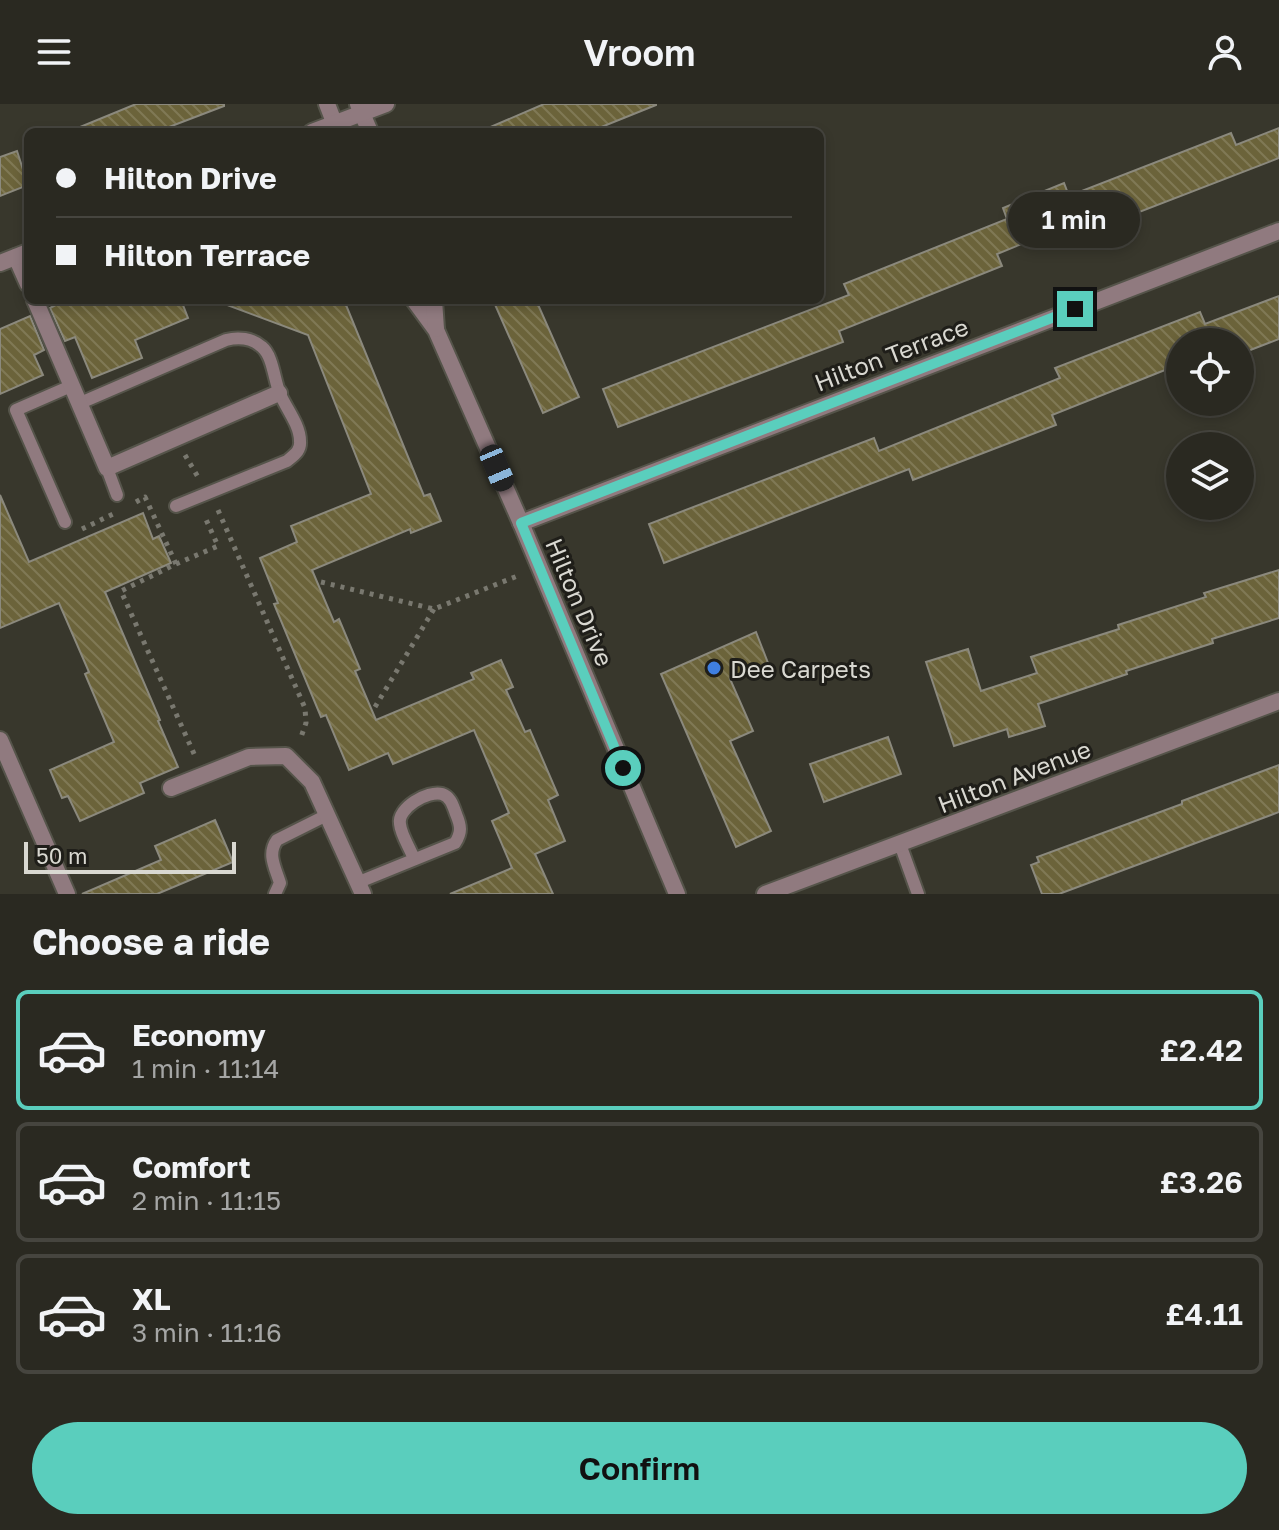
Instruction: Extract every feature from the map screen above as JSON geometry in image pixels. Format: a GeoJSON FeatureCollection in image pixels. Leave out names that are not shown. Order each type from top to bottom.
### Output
{"type":"FeatureCollection","features":[{"type":"Feature","properties":{"kind":"street"},"geometry":{"type":"LineString","coordinates":[[327,104],[336,127],[360,109],[386,104]]}},
{"type":"Feature","properties":{"kind":"street"},"geometry":{"type":"LineString","coordinates":[[360,109],[368,128]]}},
{"type":"Feature","properties":{"kind":"street","name":"Hilton Terrace"},"geometry":{"type":"LineString","coordinates":[[521,523],[1279,231]]}},
{"type":"Feature","properties":{"kind":"street"},"geometry":{"type":"LineString","coordinates":[[0,263],[22,255]]}},
{"type":"Feature","properties":{"kind":"street"},"geometry":{"type":"LineString","coordinates":[[37,304],[107,468],[279,393]]}},
{"type":"Feature","properties":{"kind":"street","name":"Hilton Drive"},"geometry":{"type":"LineString","coordinates":[[417,304],[436,330],[677,894]]}},
{"type":"Feature","properties":{"kind":"street","name":"Hilton Drive"},"geometry":{"type":"LineString","coordinates":[[434,304],[436,330]]}},
{"type":"Feature","properties":{"kind":"street","name":"Hilton Avenue"},"geometry":{"type":"LineString","coordinates":[[765,894],[1279,701]]}},
{"type":"Feature","properties":{"kind":"street"},"geometry":{"type":"LineString","coordinates":[[0,740],[67,894]]}},
{"type":"Feature","properties":{"kind":"street"},"geometry":{"type":"LineString","coordinates":[[171,788],[249,757],[286,756],[312,782],[361,888]]}},
{"type":"Feature","properties":{"kind":"lane"},"geometry":{"type":"LineString","coordinates":[[78,404],[226,340],[238,337],[261,345],[269,355],[279,393],[298,432],[301,443],[297,453],[287,461],[176,506]]}},
{"type":"Feature","properties":{"kind":"lane"},"geometry":{"type":"LineString","coordinates":[[65,522],[16,410],[71,386]]}},
{"type":"Feature","properties":{"kind":"lane"},"geometry":{"type":"LineString","coordinates":[[107,468],[117,495]]}},
{"type":"Feature","properties":{"kind":"lane"},"geometry":{"type":"LineString","coordinates":[[361,888],[414,859],[455,843],[461,826],[451,801],[443,795],[433,794],[405,808],[400,815],[400,823],[414,859]]}},
{"type":"Feature","properties":{"kind":"lane"},"geometry":{"type":"LineString","coordinates":[[275,894],[280,883],[270,853],[272,846],[277,840],[327,815]]}},
{"type":"Feature","properties":{"kind":"lane"},"geometry":{"type":"LineString","coordinates":[[900,844],[918,894]]}},
{"type":"Feature","properties":{"kind":"path"},"geometry":{"type":"LineString","coordinates":[[183,453],[202,496],[218,546],[121,591],[204,775]]}},
{"type":"Feature","properties":{"kind":"path"},"geometry":{"type":"LineString","coordinates":[[202,496],[225,522],[305,708],[306,723],[302,738],[286,756]]}},
{"type":"Feature","properties":{"kind":"path"},"geometry":{"type":"LineString","coordinates":[[134,503],[145,497],[176,564]]}},
{"type":"Feature","properties":{"kind":"path"},"geometry":{"type":"LineString","coordinates":[[65,522],[67,537],[123,509]]}},
{"type":"Feature","properties":{"kind":"path"},"geometry":{"type":"LineString","coordinates":[[321,582],[434,609],[504,581]]}},
{"type":"Feature","properties":{"kind":"path"},"geometry":{"type":"LineString","coordinates":[[375,707],[434,609]]}},
{"type":"Feature","properties":{"kind":"building"},"geometry":{"type":"Polygon","coordinates":[[[136,104],[224,104],[166,128],[78,128],[136,104]]]}},
{"type":"Feature","properties":{"kind":"building"},"geometry":{"type":"Polygon","coordinates":[[[544,104],[656,104],[599,128],[488,128],[544,104]]]}},
{"type":"Feature","properties":{"kind":"building"},"geometry":{"type":"Polygon","coordinates":[[[1279,128],[1279,158],[1103,226],[1098,213],[997,254],[1002,266],[839,331],[843,342],[618,427],[603,389],[849,295],[844,284],[1007,219],[1003,208],[1064,183],[1069,196],[1231,133],[1236,145],[1279,128]]]}},
{"type":"Feature","properties":{"kind":"building"},"geometry":{"type":"Polygon","coordinates":[[[17,151],[24,173],[24,187],[0,196],[0,157],[17,151]]]}},
{"type":"Feature","properties":{"kind":"building"},"geometry":{"type":"Polygon","coordinates":[[[1279,296],[1279,339],[1254,349],[1254,328],[1166,328],[1166,370],[1052,415],[1056,425],[913,480],[909,469],[664,563],[649,524],[874,438],[879,451],[1060,378],[1055,368],[1200,312],[1205,324],[1279,296]]]}},
{"type":"Feature","properties":{"kind":"building"},"geometry":{"type":"Polygon","coordinates":[[[58,304],[183,304],[188,318],[135,340],[142,358],[92,378],[75,337],[65,341],[50,308],[58,304]]]}},
{"type":"Feature","properties":{"kind":"building"},"geometry":{"type":"Polygon","coordinates":[[[224,304],[346,304],[424,496],[430,494],[441,521],[411,533],[410,529],[312,570],[334,622],[339,619],[360,669],[355,671],[376,720],[474,679],[471,673],[501,660],[513,687],[506,690],[525,732],[530,730],[558,795],[548,800],[565,841],[535,854],[553,894],[450,894],[512,868],[492,821],[509,813],[474,730],[393,764],[388,753],[349,770],[326,715],[321,717],[274,604],[278,603],[260,558],[297,542],[291,526],[371,494],[308,335],[224,304]]]}},
{"type":"Feature","properties":{"kind":"building"},"geometry":{"type":"Polygon","coordinates":[[[495,304],[538,304],[579,397],[543,413],[495,304]]]}},
{"type":"Feature","properties":{"kind":"building"},"geometry":{"type":"Polygon","coordinates":[[[30,316],[44,350],[34,355],[43,375],[0,394],[0,329],[30,316]]]}},
{"type":"Feature","properties":{"kind":"building"},"geometry":{"type":"Polygon","coordinates":[[[0,495],[29,562],[143,513],[153,539],[159,536],[171,563],[105,592],[178,767],[140,783],[144,793],[80,821],[68,796],[62,798],[50,770],[114,742],[85,674],[89,672],[59,603],[0,628],[0,495]]]}},
{"type":"Feature","properties":{"kind":"building"},"geometry":{"type":"Polygon","coordinates":[[[1279,570],[1279,618],[1212,639],[1213,643],[1038,704],[1045,726],[1009,737],[1007,729],[954,746],[926,662],[968,649],[981,691],[1037,673],[1031,657],[1206,597],[1204,593],[1279,570]]]}},
{"type":"Feature","properties":{"kind":"building"},"geometry":{"type":"Polygon","coordinates":[[[756,632],[768,663],[730,679],[753,731],[730,741],[771,831],[736,847],[661,674],[756,632]]]}},
{"type":"Feature","properties":{"kind":"building"},"geometry":{"type":"Polygon","coordinates":[[[888,737],[901,774],[824,802],[810,764],[888,737]]]}},
{"type":"Feature","properties":{"kind":"building"},"geometry":{"type":"Polygon","coordinates":[[[1279,765],[1279,812],[1059,894],[1042,894],[1031,865],[1039,862],[1037,857],[1279,765]]]}},
{"type":"Feature","properties":{"kind":"building"},"geometry":{"type":"Polygon","coordinates":[[[215,820],[233,862],[157,894],[82,894],[161,860],[155,846],[215,820]]]}},
{"type":"Feature","properties":{"kind":"place","name":"Dee Carpets"},"geometry":{"type":"Point","coordinates":[714,668]}},
{"type":"Feature","properties":{"kind":"route"},"geometry":{"type":"LineString","coordinates":[[623,768],[521,523],[1075,309]]}}]}
